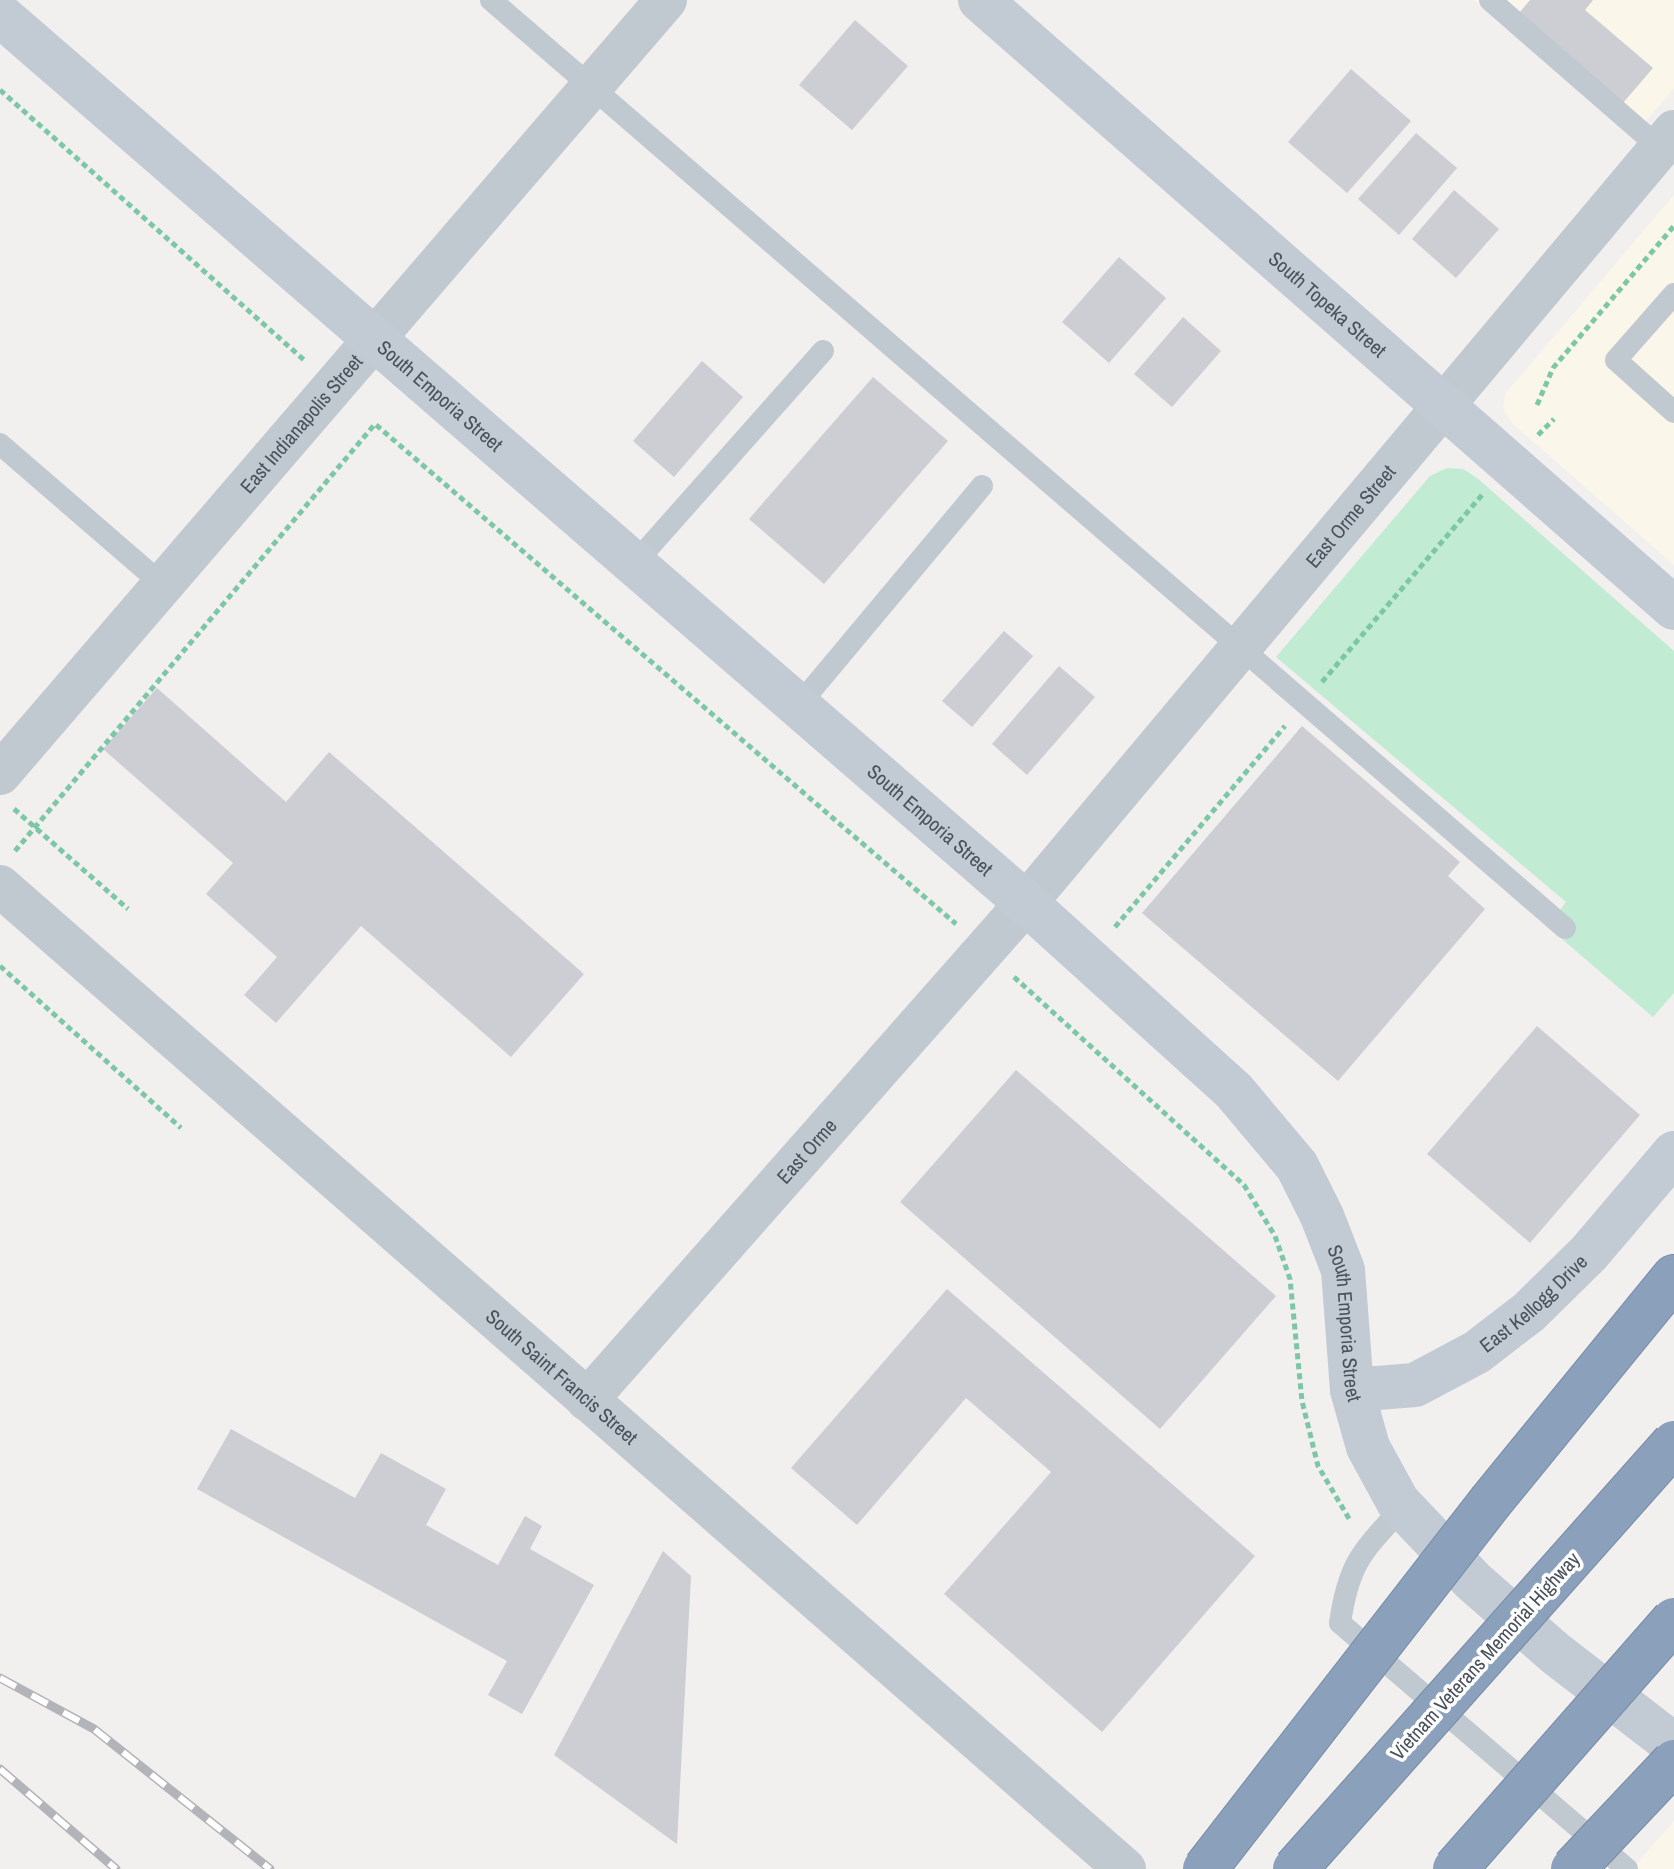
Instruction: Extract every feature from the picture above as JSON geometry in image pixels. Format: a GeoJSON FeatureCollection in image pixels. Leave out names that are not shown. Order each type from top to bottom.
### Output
{"type":"FeatureCollection","features":[{"type":"Feature","properties":{"kind":"highway"},"geometry":{"type":"LineString","coordinates":[[1205,1869],[1491,1501],[1674,1277]]}},
{"type":"Feature","properties":{"kind":"highway","name":"Vietnam Veterans Memorial Highway"},"geometry":{"type":"LineString","coordinates":[[1295,1869],[1674,1443]]}},
{"type":"Feature","properties":{"kind":"highway"},"geometry":{"type":"LineString","coordinates":[[1455,1869],[1674,1620]]}},
{"type":"Feature","properties":{"kind":"highway"},"geometry":{"type":"LineString","coordinates":[[1573,1869],[1674,1762]]}},
{"type":"Feature","properties":{"kind":"street","name":"East Indianapolis Street"},"geometry":{"type":"LineString","coordinates":[[6,791],[163,585],[666,0]]}},
{"type":"Feature","properties":{"kind":"street","name":"South Topeka Street"},"geometry":{"type":"LineString","coordinates":[[980,0],[1674,608]]}},
{"type":"Feature","properties":{"kind":"street","name":"South Emporia Street"},"geometry":{"type":"LineString","coordinates":[[0,15],[1026,903],[1234,1091],[1297,1166],[1343,1270],[1352,1390],[1368,1447],[1403,1507],[1485,1591],[1555,1653],[1674,1745]]}},
{"type":"Feature","properties":{"kind":"street","name":"East Orme Street"},"geometry":{"type":"LineString","coordinates":[[1026,903],[1445,408],[1667,140]]}},
{"type":"Feature","properties":{"kind":"street","name":"South Saint Francis Street"},"geometry":{"type":"LineString","coordinates":[[4,873],[587,1400],[1125,1869]]}},
{"type":"Feature","properties":{"kind":"street","name":"East Orme"},"geometry":{"type":"LineString","coordinates":[[587,1400],[1026,903]]}},
{"type":"Feature","properties":{"kind":"street","name":"East Kellogg Drive"},"geometry":{"type":"LineString","coordinates":[[1352,1390],[1415,1385],[1477,1352],[1529,1312],[1589,1253],[1674,1153]]}},
{"type":"Feature","properties":{"kind":"lane"},"geometry":{"type":"LineString","coordinates":[[491,0],[1565,928]]}},
{"type":"Feature","properties":{"kind":"lane"},"geometry":{"type":"LineString","coordinates":[[1490,0],[1667,140]]}},
{"type":"Feature","properties":{"kind":"lane"},"geometry":{"type":"LineString","coordinates":[[1674,294],[1616,360],[1674,412]]}},
{"type":"Feature","properties":{"kind":"lane"},"geometry":{"type":"LineString","coordinates":[[634,564],[823,351]]}},
{"type":"Feature","properties":{"kind":"lane"},"geometry":{"type":"LineString","coordinates":[[0,444],[163,585]]}},
{"type":"Feature","properties":{"kind":"lane"},"geometry":{"type":"LineString","coordinates":[[798,706],[982,486]]}},
{"type":"Feature","properties":{"kind":"lane"},"geometry":{"type":"LineString","coordinates":[[1403,1507],[1356,1560],[1340,1623],[1627,1869]]}},
{"type":"Feature","properties":{"kind":"path"},"geometry":{"type":"LineString","coordinates":[[0,90],[375,424],[871,848],[1244,1185],[1275,1236],[1290,1279],[1302,1401],[1318,1466],[1354,1528],[1369,1545]]}},
{"type":"Feature","properties":{"kind":"path"},"geometry":{"type":"LineString","coordinates":[[1537,405],[1553,368],[1674,226]]}},
{"type":"Feature","properties":{"kind":"path"},"geometry":{"type":"LineString","coordinates":[[4,873],[35,828],[375,424]]}},
{"type":"Feature","properties":{"kind":"path"},"geometry":{"type":"LineString","coordinates":[[6,791],[35,828],[128,909]]}},
{"type":"Feature","properties":{"kind":"path"},"geometry":{"type":"LineString","coordinates":[[0,966],[181,1128]]}},
{"type":"Feature","properties":{"kind":"shaded area"},"geometry":{"type":"Polygon","coordinates":[[[1474,0],[1674,0],[1674,88],[1633,136],[1474,0]]]}},
{"type":"Feature","properties":{"kind":"shaded area"},"geometry":{"type":"Polygon","coordinates":[[[1674,195],[1674,565],[1512,423],[1503,409],[1505,394],[1674,195]]]}},
{"type":"Feature","properties":{"kind":"shaded area"},"geometry":{"type":"Polygon","coordinates":[[[1674,1821],[1674,1869],[1632,1869],[1674,1821]]]}},
{"type":"Feature","properties":{"kind":"green space"},"geometry":{"type":"Polygon","coordinates":[[[1447,468],[1463,469],[1477,478],[1674,651],[1674,993],[1653,1017],[1548,927],[1566,902],[1276,657],[1430,476],[1447,468]]]}},
{"type":"Feature","properties":{"kind":"building"},"geometry":{"type":"Polygon","coordinates":[[[1530,0],[1593,0],[1585,10],[1653,68],[1623,103],[1519,13],[1530,0]]]}},
{"type":"Feature","properties":{"kind":"building"},"geometry":{"type":"Polygon","coordinates":[[[855,20],[908,66],[852,130],[799,85],[855,20]]]}},
{"type":"Feature","properties":{"kind":"building"},"geometry":{"type":"Polygon","coordinates":[[[1351,69],[1411,121],[1347,193],[1288,142],[1351,69]]]}},
{"type":"Feature","properties":{"kind":"building"},"geometry":{"type":"Polygon","coordinates":[[[1416,133],[1457,168],[1399,235],[1358,199],[1416,133]]]}},
{"type":"Feature","properties":{"kind":"building"},"geometry":{"type":"Polygon","coordinates":[[[1454,190],[1499,229],[1456,278],[1412,239],[1454,190]]]}},
{"type":"Feature","properties":{"kind":"building"},"geometry":{"type":"Polygon","coordinates":[[[1119,257],[1166,298],[1109,363],[1062,322],[1119,257]]]}},
{"type":"Feature","properties":{"kind":"building"},"geometry":{"type":"Polygon","coordinates":[[[1183,317],[1221,351],[1172,407],[1134,374],[1183,317]]]}},
{"type":"Feature","properties":{"kind":"building"},"geometry":{"type":"Polygon","coordinates":[[[702,361],[743,397],[674,477],[633,441],[702,361]]]}},
{"type":"Feature","properties":{"kind":"building"},"geometry":{"type":"Polygon","coordinates":[[[873,377],[948,441],[824,584],[749,519],[873,377]]]}},
{"type":"Feature","properties":{"kind":"building"},"geometry":{"type":"Polygon","coordinates":[[[1004,631],[1033,656],[972,727],[942,701],[1004,631]]]}},
{"type":"Feature","properties":{"kind":"building"},"geometry":{"type":"Polygon","coordinates":[[[1059,666],[1095,697],[1027,775],[992,744],[1059,666]]]}},
{"type":"Feature","properties":{"kind":"building"},"geometry":{"type":"Polygon","coordinates":[[[157,688],[286,802],[329,752],[584,974],[511,1057],[361,926],[276,1023],[244,995],[277,957],[206,894],[233,863],[103,749],[157,688]]]}},
{"type":"Feature","properties":{"kind":"building"},"geometry":{"type":"Polygon","coordinates":[[[1302,726],[1460,862],[1448,876],[1485,909],[1338,1081],[1142,913],[1302,726]]]}},
{"type":"Feature","properties":{"kind":"building"},"geometry":{"type":"Polygon","coordinates":[[[1537,1026],[1640,1115],[1530,1243],[1427,1154],[1537,1026]]]}},
{"type":"Feature","properties":{"kind":"building"},"geometry":{"type":"Polygon","coordinates":[[[1016,1070],[1276,1296],[1160,1429],[900,1202],[1016,1070]]]}},
{"type":"Feature","properties":{"kind":"building"},"geometry":{"type":"Polygon","coordinates":[[[947,1289],[1255,1556],[1102,1732],[944,1594],[1051,1472],[966,1398],[857,1525],[791,1468],[947,1289]]]}},
{"type":"Feature","properties":{"kind":"building"},"geometry":{"type":"Polygon","coordinates":[[[231,1429],[355,1498],[381,1453],[446,1489],[426,1525],[498,1565],[525,1516],[542,1526],[530,1549],[594,1585],[522,1714],[488,1695],[507,1661],[197,1489],[231,1429]]]}},
{"type":"Feature","properties":{"kind":"building"},"geometry":{"type":"Polygon","coordinates":[[[663,1551],[691,1576],[677,1844],[554,1755],[663,1551]]]}},
{"type":"Feature","properties":{"kind":"railway"},"geometry":{"type":"LineString","coordinates":[[0,1678],[94,1729],[270,1869]]}},
{"type":"Feature","properties":{"kind":"railway"},"geometry":{"type":"LineString","coordinates":[[0,1769],[116,1869]]}}]}
